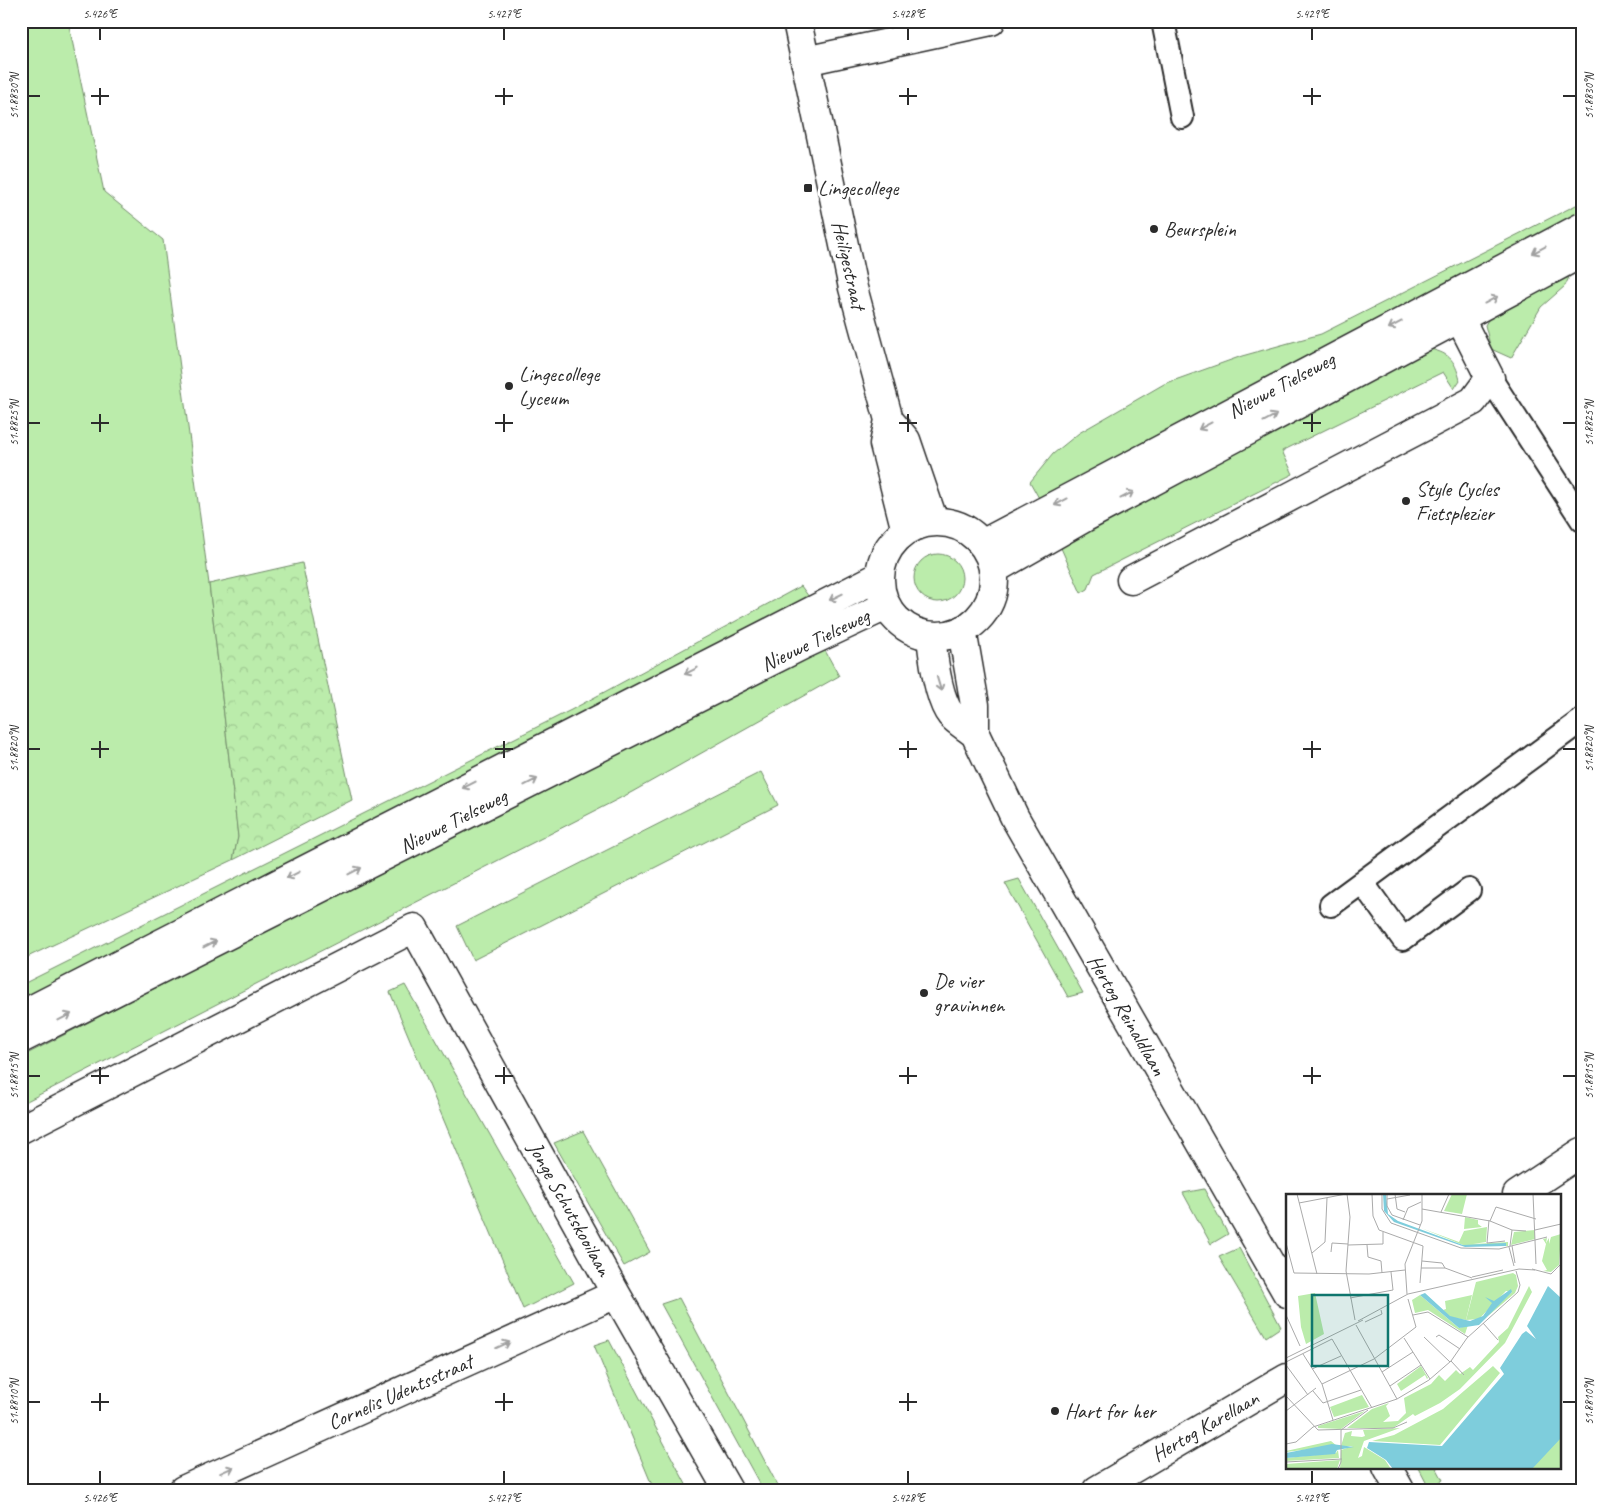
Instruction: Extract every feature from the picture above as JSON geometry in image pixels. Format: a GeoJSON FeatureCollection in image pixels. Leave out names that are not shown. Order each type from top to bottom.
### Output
{"type":"FeatureCollection","features":[{"type":"Feature","properties":{"kind":"street","name":"Heiligestraat"},"geometry":{"type":"LineString","coordinates":[[798,21],[804,61],[853,288],[889,420],[906,440],[934,522]]}},
{"type":"Feature","properties":{"kind":"street"},"geometry":{"type":"LineString","coordinates":[[804,61],[991,21]]}},
{"type":"Feature","properties":{"kind":"street","name":"Nieuwe Tielseweg"},"geometry":{"type":"LineString","coordinates":[[982,544],[1582,227]]}},
{"type":"Feature","properties":{"kind":"street","name":"Nieuwe Tielseweg"},"geometry":{"type":"LineString","coordinates":[[993,570],[1084,518],[1582,253]]}},
{"type":"Feature","properties":{"kind":"street"},"geometry":{"type":"LineString","coordinates":[[1131,580],[1473,401],[1490,378],[1459,317]]}},
{"type":"Feature","properties":{"kind":"street","name":"Heiligestraat"},"geometry":{"type":"LineString","coordinates":[[889,420],[884,444],[906,531]]}},
{"type":"Feature","properties":{"kind":"street"},"geometry":{"type":"LineString","coordinates":[[934,522],[960,527],[982,544],[993,570],[993,585],[987,605],[974,622],[962,630],[952,634],[931,636],[912,630],[902,625],[886,606],[882,596],[880,576],[886,553],[892,543],[906,531],[919,525],[934,522]]}},
{"type":"Feature","properties":{"kind":"street","name":"Nieuwe Tielseweg"},"geometry":{"type":"LineString","coordinates":[[21,1015],[880,576]]}},
{"type":"Feature","properties":{"kind":"street","name":"Nieuwe Tielseweg"},"geometry":{"type":"LineString","coordinates":[[21,1039],[805,644],[886,606]]}},
{"type":"Feature","properties":{"kind":"street","name":"Hertog Reinaldlaan"},"geometry":{"type":"LineString","coordinates":[[962,630],[976,705],[976,734],[1015,818],[1286,1291]]}},
{"type":"Feature","properties":{"kind":"street","name":"Hertog Reinaldlaan"},"geometry":{"type":"LineString","coordinates":[[931,636],[933,659],[939,685],[950,714],[976,734]]}},
{"type":"Feature","properties":{"kind":"street","name":"Jonge Schutskooilaan"},"geometry":{"type":"LineString","coordinates":[[21,1129],[414,928],[616,1294],[728,1490]]}},
{"type":"Feature","properties":{"kind":"street"},"geometry":{"type":"LineString","coordinates":[[1519,1194],[1582,1152]]}},
{"type":"Feature","properties":{"kind":"street","name":"Cornelis Udentsstraat"},"geometry":{"type":"LineString","coordinates":[[183,1490],[616,1294]]}},
{"type":"Feature","properties":{"kind":"street","name":"Hertog Karellaan"},"geometry":{"type":"LineString","coordinates":[[1097,1490],[1286,1379]]}},
{"type":"Feature","properties":{"kind":"street"},"geometry":{"type":"LineString","coordinates":[[1388,1468],[1400,1490]]}},
{"type":"Feature","properties":{"kind":"lane"},"geometry":{"type":"LineString","coordinates":[[1163,21],[1182,117]]}},
{"type":"Feature","properties":{"kind":"lane"},"geometry":{"type":"LineString","coordinates":[[1490,378],[1582,520]]}},
{"type":"Feature","properties":{"kind":"lane"},"geometry":{"type":"LineString","coordinates":[[1331,905],[1582,720]]}},
{"type":"Feature","properties":{"kind":"lane"},"geometry":{"type":"LineString","coordinates":[[1362,882],[1402,939],[1469,890]]}},
{"type":"Feature","properties":{"kind":"green space"},"geometry":{"type":"Polygon","coordinates":[[[21,21],[68,21],[104,192],[163,240],[209,584],[238,837],[233,860],[21,960],[21,21]]]}},
{"type":"Feature","properties":{"kind":"green space"},"geometry":{"type":"Polygon","coordinates":[[[1582,202],[1582,217],[1040,500],[1030,482],[1053,454],[1079,433],[1164,384],[1242,356],[1321,334],[1582,202]]]}},
{"type":"Feature","properties":{"kind":"green space"},"geometry":{"type":"Polygon","coordinates":[[[1570,275],[1565,286],[1541,307],[1511,358],[1491,349],[1485,325],[1493,312],[1570,275]]]}},
{"type":"Feature","properties":{"kind":"green space"},"geometry":{"type":"Polygon","coordinates":[[[1426,348],[1440,352],[1453,362],[1460,380],[1454,389],[1443,372],[1282,451],[1293,474],[1094,574],[1088,589],[1081,593],[1061,548],[1073,538],[1426,348]]]}},
{"type":"Feature","properties":{"kind":"green space"},"geometry":{"type":"Polygon","coordinates":[[[938,554],[947,556],[955,561],[960,569],[962,578],[960,587],[955,595],[947,600],[938,602],[929,600],[921,595],[916,587],[914,578],[916,569],[921,561],[929,556],[938,554]]]}},
{"type":"Feature","properties":{"kind":"green space"},"geometry":{"type":"Polygon","coordinates":[[[302,563],[352,800],[233,860],[238,837],[209,584],[302,563]]]}},
{"type":"Feature","properties":{"kind":"green space"},"geometry":{"type":"Polygon","coordinates":[[[801,586],[809,597],[21,1003],[21,985],[571,710],[801,586]]]}},
{"type":"Feature","properties":{"kind":"green space"},"geometry":{"type":"Polygon","coordinates":[[[822,645],[839,676],[632,792],[21,1104],[21,1057],[822,645]]]}},
{"type":"Feature","properties":{"kind":"green space"},"geometry":{"type":"Polygon","coordinates":[[[761,772],[778,805],[473,960],[457,926],[761,772]]]}},
{"type":"Feature","properties":{"kind":"green space"},"geometry":{"type":"Polygon","coordinates":[[[1019,879],[1083,993],[1068,997],[1005,883],[1019,879]]]}},
{"type":"Feature","properties":{"kind":"green space"},"geometry":{"type":"Polygon","coordinates":[[[405,985],[574,1283],[523,1309],[390,992],[405,985]]]}},
{"type":"Feature","properties":{"kind":"green space"},"geometry":{"type":"Polygon","coordinates":[[[583,1131],[650,1252],[624,1266],[554,1143],[583,1131]]]}},
{"type":"Feature","properties":{"kind":"green space"},"geometry":{"type":"Polygon","coordinates":[[[1204,1189],[1228,1234],[1211,1244],[1183,1193],[1204,1189]]]}},
{"type":"Feature","properties":{"kind":"green space"},"geometry":{"type":"Polygon","coordinates":[[[1239,1248],[1281,1327],[1266,1337],[1219,1257],[1239,1248]]]}},
{"type":"Feature","properties":{"kind":"green space"},"geometry":{"type":"Polygon","coordinates":[[[679,1298],[780,1490],[763,1490],[661,1304],[679,1298]]]}},
{"type":"Feature","properties":{"kind":"green space"},"geometry":{"type":"Polygon","coordinates":[[[609,1340],[689,1490],[654,1490],[594,1345],[609,1340]]]}},
{"type":"Feature","properties":{"kind":"green space"},"geometry":{"type":"Polygon","coordinates":[[[1419,1468],[1437,1468],[1443,1480],[1429,1488],[1419,1468]]]}},
{"type":"Feature","properties":{"kind":"place","name":"Lingecollege"},"geometry":{"type":"Point","coordinates":[808,188]}},
{"type":"Feature","properties":{"kind":"place","name":"Beursplein"},"geometry":{"type":"Point","coordinates":[1154,229]}},
{"type":"Feature","properties":{"kind":"place","name":"Lingecollege Lyceum"},"geometry":{"type":"Point","coordinates":[509,386]}},
{"type":"Feature","properties":{"kind":"place","name":"Style Cycles Fietsplezier"},"geometry":{"type":"Point","coordinates":[1406,501]}},
{"type":"Feature","properties":{"kind":"place","name":"De vier gravinnen"},"geometry":{"type":"Point","coordinates":[924,993]}},
{"type":"Feature","properties":{"kind":"place","name":"Hart for her"},"geometry":{"type":"Point","coordinates":[1055,1411]}}]}
